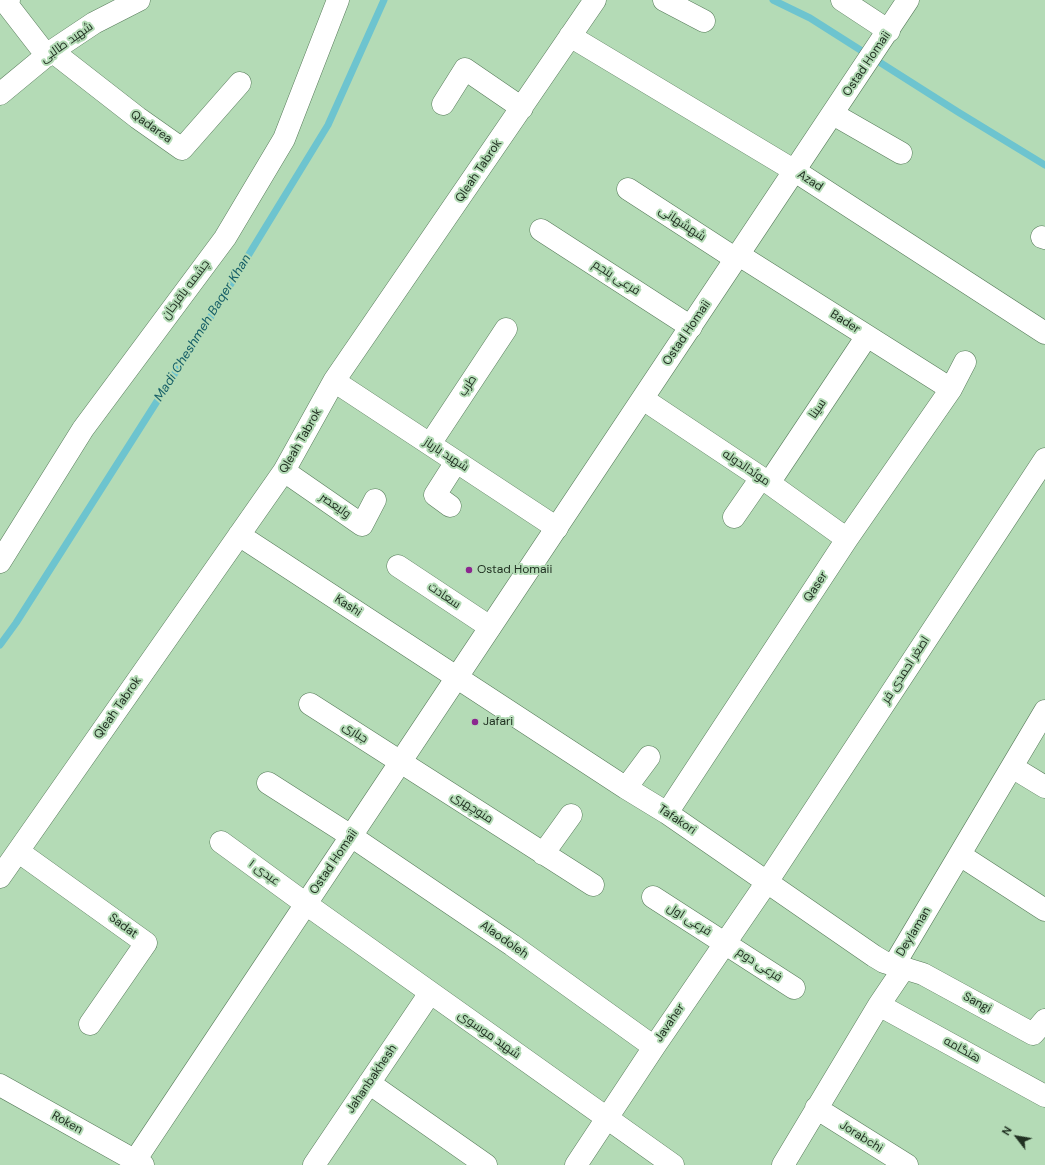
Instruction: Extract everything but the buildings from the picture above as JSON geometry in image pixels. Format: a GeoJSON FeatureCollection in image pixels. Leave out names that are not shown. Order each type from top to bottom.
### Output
{"type":"FeatureCollection","features":[{"type":"Feature","properties":{"kind":"street"},"geometry":{"type":"LineString","coordinates":[[9,0],[6,3],[49,53]]}},
{"type":"Feature","properties":{"kind":"street","name":"شهید طالبی"},"geometry":{"type":"LineString","coordinates":[[0,94],[49,53],[94,23],[139,0]]}},
{"type":"Feature","properties":{"kind":"street","name":"چشمه باقرخان"},"geometry":{"type":"LineString","coordinates":[[0,562],[83,429],[226,238],[284,138],[338,0]]}},
{"type":"Feature","properties":{"kind":"street","name":"Qleah Tabrok"},"geometry":{"type":"LineString","coordinates":[[0,877],[19,852],[284,471],[334,381],[595,0]]}},
{"type":"Feature","properties":{"kind":"street"},"geometry":{"type":"LineString","coordinates":[[664,0],[704,21]]}},
{"type":"Feature","properties":{"kind":"street"},"geometry":{"type":"LineString","coordinates":[[842,0],[889,31]]}},
{"type":"Feature","properties":{"kind":"street","name":"Ostad Homaii"},"geometry":{"type":"LineString","coordinates":[[136,1164],[306,904],[889,31],[908,0]]}},
{"type":"Feature","properties":{"kind":"street","name":"Azad"},"geometry":{"type":"LineString","coordinates":[[570,36],[795,171],[1045,333]]}},
{"type":"Feature","properties":{"kind":"street","name":"Qadarea"},"geometry":{"type":"LineString","coordinates":[[49,53],[182,149],[240,83]]}},
{"type":"Feature","properties":{"kind":"street"},"geometry":{"type":"LineString","coordinates":[[443,104],[465,69],[522,108]]}},
{"type":"Feature","properties":{"kind":"street"},"geometry":{"type":"LineString","coordinates":[[838,106],[901,154]]}},
{"type":"Feature","properties":{"kind":"street","name":"شهشهانی"},"geometry":{"type":"LineString","coordinates":[[628,190],[738,257]]}},
{"type":"Feature","properties":{"kind":"street","name":"فرعی پنجم"},"geometry":{"type":"LineString","coordinates":[[541,230],[691,327]]}},
{"type":"Feature","properties":{"kind":"street","name":"Bader"},"geometry":{"type":"LineString","coordinates":[[738,257],[951,389]]}},
{"type":"Feature","properties":{"kind":"street","name":"طرب"},"geometry":{"type":"LineString","coordinates":[[430,444],[506,329]]}},
{"type":"Feature","properties":{"kind":"street","name":"سینا"},"geometry":{"type":"LineString","coordinates":[[734,517],[765,480],[867,336]]}},
{"type":"Feature","properties":{"kind":"street","name":"Qaser"},"geometry":{"type":"LineString","coordinates":[[667,813],[847,539],[951,389],[965,362]]}},
{"type":"Feature","properties":{"kind":"street","name":"شهید بارباز"},"geometry":{"type":"LineString","coordinates":[[334,381],[557,528]]}},
{"type":"Feature","properties":{"kind":"street","name":"موئدالدوله"},"geometry":{"type":"LineString","coordinates":[[643,399],[765,480],[847,539]]}},
{"type":"Feature","properties":{"kind":"street","name":"اصغر احمدی فر"},"geometry":{"type":"LineString","coordinates":[[767,882],[1045,459]]}},
{"type":"Feature","properties":{"kind":"street"},"geometry":{"type":"LineString","coordinates":[[450,506],[435,495],[456,462]]}},
{"type":"Feature","properties":{"kind":"street","name":"ولیعصر"},"geometry":{"type":"LineString","coordinates":[[284,471],[362,525],[375,500]]}},
{"type":"Feature","properties":{"kind":"street","name":"Kashi"},"geometry":{"type":"LineString","coordinates":[[239,535],[457,678]]}},
{"type":"Feature","properties":{"kind":"street","name":"سعادت"},"geometry":{"type":"LineString","coordinates":[[398,566],[490,627]]}},
{"type":"Feature","properties":{"kind":"street","name":"Tafakori"},"geometry":{"type":"LineString","coordinates":[[457,678],[667,813],[874,956],[899,966]]}},
{"type":"Feature","properties":{"kind":"street","name":"جباری"},"geometry":{"type":"LineString","coordinates":[[310,704],[401,762]]}},
{"type":"Feature","properties":{"kind":"street","name":"Deylaman"},"geometry":{"type":"LineString","coordinates":[[783,1165],[879,1005],[960,855],[1045,711]]}},
{"type":"Feature","properties":{"kind":"street"},"geometry":{"type":"LineString","coordinates":[[626,788],[649,757]]}},
{"type":"Feature","properties":{"kind":"street","name":"منوچهری"},"geometry":{"type":"LineString","coordinates":[[401,762],[593,885]]}},
{"type":"Feature","properties":{"kind":"street"},"geometry":{"type":"LineString","coordinates":[[1012,767],[1045,787]]}},
{"type":"Feature","properties":{"kind":"street","name":"Alaodoleh"},"geometry":{"type":"LineString","coordinates":[[268,782],[352,836],[512,945],[654,1047]]}},
{"type":"Feature","properties":{"kind":"street"},"geometry":{"type":"LineString","coordinates":[[543,854],[571,815]]}},
{"type":"Feature","properties":{"kind":"street","name":"عبدی ۱"},"geometry":{"type":"LineString","coordinates":[[221,842],[306,904]]}},
{"type":"Feature","properties":{"kind":"street","name":"Sadat"},"geometry":{"type":"LineString","coordinates":[[19,852],[146,943],[90,1024]]}},
{"type":"Feature","properties":{"kind":"street"},"geometry":{"type":"LineString","coordinates":[[960,855],[1045,910]]}},
{"type":"Feature","properties":{"kind":"street","name":"Javaher"},"geometry":{"type":"LineString","coordinates":[[576,1165],[608,1119],[654,1047],[767,882]]}},
{"type":"Feature","properties":{"kind":"street","name":"فرعی اول"},"geometry":{"type":"LineString","coordinates":[[653,897],[725,942]]}},
{"type":"Feature","properties":{"kind":"street","name":"شهید موسوی"},"geometry":{"type":"LineString","coordinates":[[306,904],[673,1165]]}},
{"type":"Feature","properties":{"kind":"street","name":"فرعی دوم"},"geometry":{"type":"LineString","coordinates":[[725,942],[794,988]]}},
{"type":"Feature","properties":{"kind":"street","name":"Sangi"},"geometry":{"type":"LineString","coordinates":[[899,966],[923,974],[1033,1034],[1045,1020]]}},
{"type":"Feature","properties":{"kind":"street","name":"Jahanbakhesh"},"geometry":{"type":"LineString","coordinates":[[314,1165],[430,993]]}},
{"type":"Feature","properties":{"kind":"street","name":"هنگامه"},"geometry":{"type":"LineString","coordinates":[[879,1005],[1045,1096]]}},
{"type":"Feature","properties":{"kind":"street"},"geometry":{"type":"LineString","coordinates":[[369,1083],[486,1165]]}},
{"type":"Feature","properties":{"kind":"street","name":"Roken"},"geometry":{"type":"LineString","coordinates":[[0,1085],[136,1164]]}},
{"type":"Feature","properties":{"kind":"street","name":"Jorabchi"},"geometry":{"type":"LineString","coordinates":[[816,1108],[907,1165]]}},
{"type":"Feature","properties":{"kind":"waterway","name":"Madi Cheshmeh Baqer Khan"},"geometry":{"type":"LineString","coordinates":[[0,645],[16,623],[210,318],[328,125],[384,0]]}},
{"type":"Feature","properties":{"kind":"waterway"},"geometry":{"type":"LineString","coordinates":[[773,0],[810,18],[958,112],[1045,165]]}},
{"type":"Feature","properties":{"kind":"place","name":"Ostad Homaii"},"geometry":{"type":"Point","coordinates":[469,570]}},
{"type":"Feature","properties":{"kind":"place","name":"Jafari"},"geometry":{"type":"Point","coordinates":[475,722]}}]}
